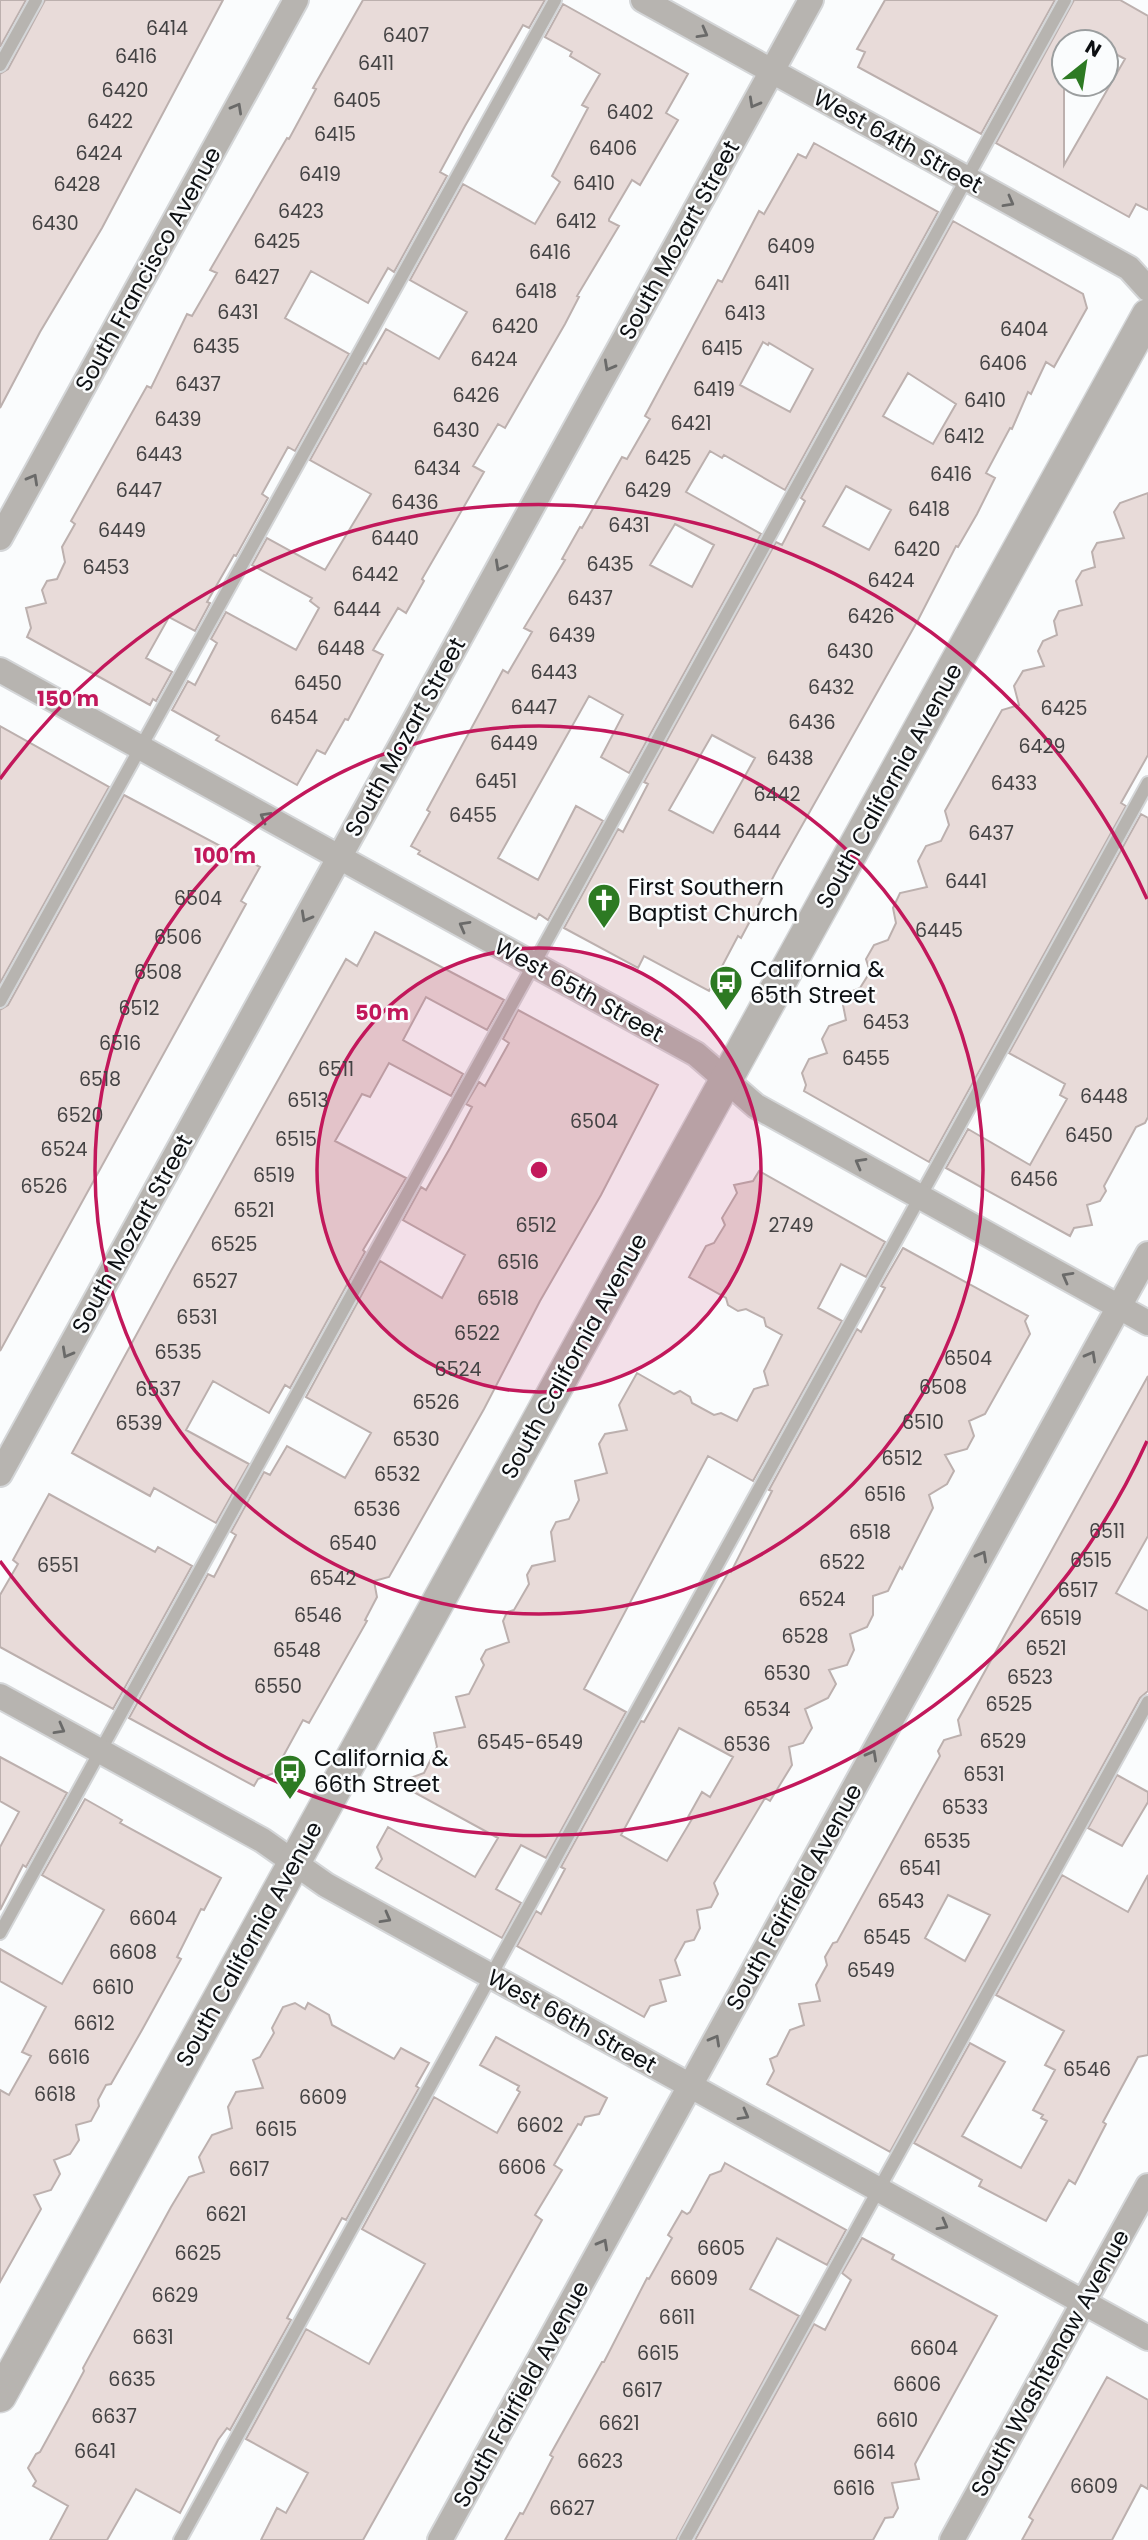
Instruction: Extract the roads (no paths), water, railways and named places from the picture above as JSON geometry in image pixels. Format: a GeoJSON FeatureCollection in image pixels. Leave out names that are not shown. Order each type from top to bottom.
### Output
{"type":"FeatureCollection","features":[{"type":"Feature","properties":{"kind":"street","name":"South Francisco Avenue"},"geometry":{"type":"LineString","coordinates":[[0,538],[296,0]]}},
{"type":"Feature","properties":{"kind":"street","name":"West 64th Street"},"geometry":{"type":"LineString","coordinates":[[643,0],[1129,268],[1148,289]]}},
{"type":"Feature","properties":{"kind":"street","name":"South Mozart Street"},"geometry":{"type":"LineString","coordinates":[[0,1474],[811,0]]}},
{"type":"Feature","properties":{"kind":"street","name":"South California Avenue"},"geometry":{"type":"LineString","coordinates":[[0,2396],[1148,315]]}},
{"type":"Feature","properties":{"kind":"street","name":"West 65th Street"},"geometry":{"type":"LineString","coordinates":[[0,670],[695,1054],[756,1106],[1148,1323]]}},
{"type":"Feature","properties":{"kind":"street","name":"South Fairfield Avenue"},"geometry":{"type":"LineString","coordinates":[[440,2540],[1148,1254]]}},
{"type":"Feature","properties":{"kind":"street","name":"West 66th Street"},"geometry":{"type":"LineString","coordinates":[[0,1696],[262,1840],[326,1885],[1148,2338]]}},
{"type":"Feature","properties":{"kind":"street","name":"South Washtenaw Avenue"},"geometry":{"type":"LineString","coordinates":[[952,2540],[1148,2186]]}},
{"type":"Feature","properties":{"kind":"lane"},"geometry":{"type":"LineString","coordinates":[[0,65],[36,0]]}},
{"type":"Feature","properties":{"kind":"lane"},"geometry":{"type":"LineString","coordinates":[[0,1001],[555,0]]}},
{"type":"Feature","properties":{"kind":"lane"},"geometry":{"type":"LineString","coordinates":[[0,1933],[1065,0]]}},
{"type":"Feature","properties":{"kind":"lane"},"geometry":{"type":"LineString","coordinates":[[180,2540],[1148,783]]}},
{"type":"Feature","properties":{"kind":"lane"},"geometry":{"type":"LineString","coordinates":[[685,2540],[1148,1702]]}},
{"type":"Feature","properties":{"kind":"place","name":"First Southern Baptist Church"},"geometry":{"type":"Point","coordinates":[604,930]}},
{"type":"Feature","properties":{"kind":"place","name":"California & 65th Street"},"geometry":{"type":"Point","coordinates":[726,1012]}},
{"type":"Feature","properties":{"kind":"place","name":"California & 66th Street"},"geometry":{"type":"Point","coordinates":[290,1801]}}]}
